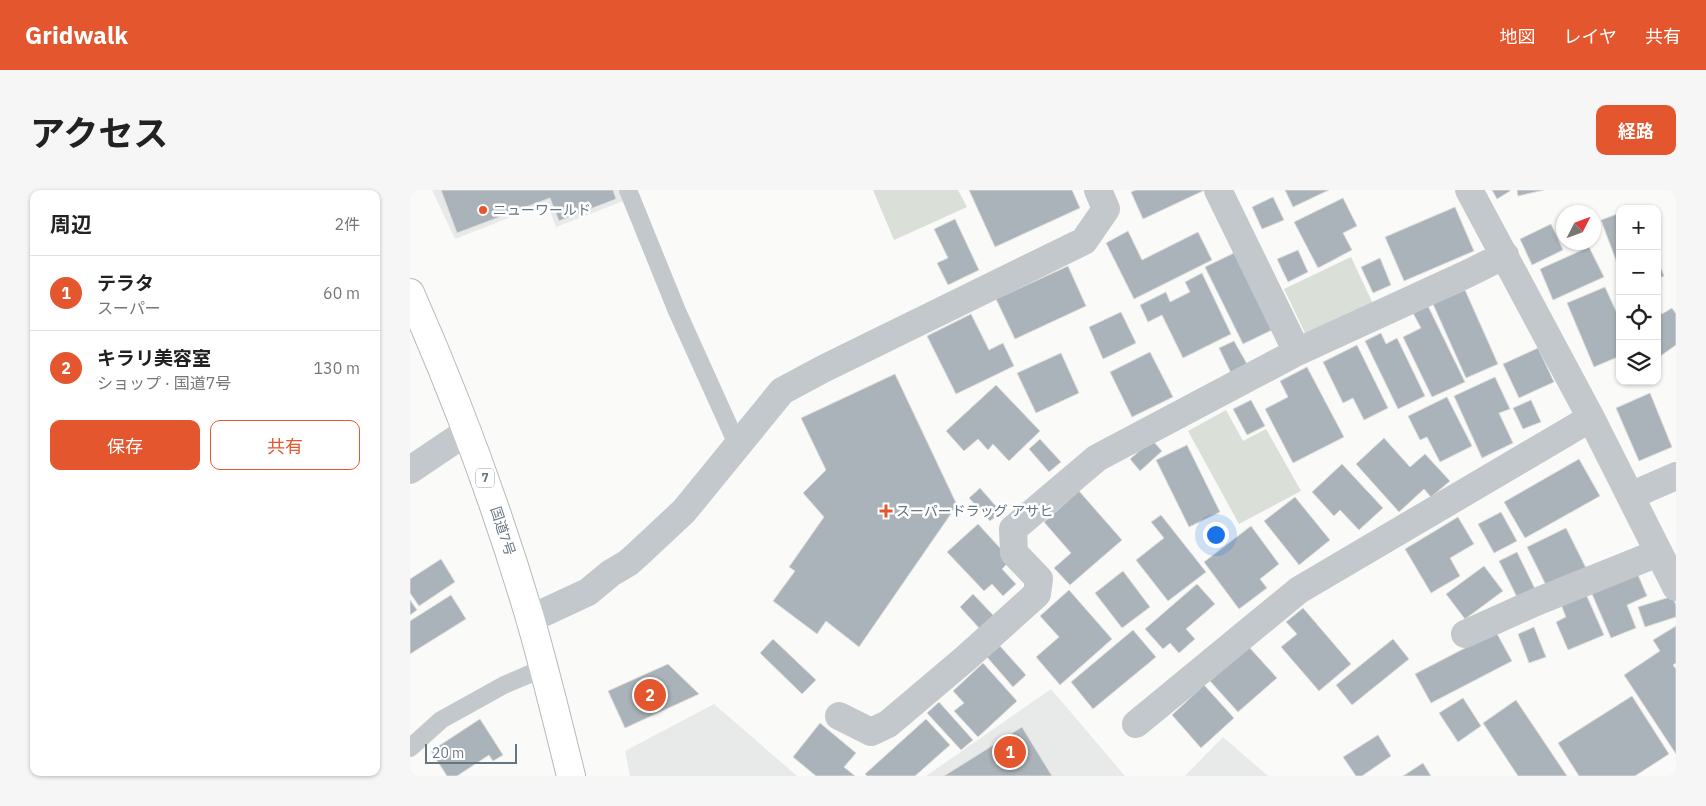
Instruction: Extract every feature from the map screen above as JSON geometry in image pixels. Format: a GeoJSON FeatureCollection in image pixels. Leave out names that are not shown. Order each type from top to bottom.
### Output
{"type":"FeatureCollection","features":[{"type":"Feature","properties":{"kind":"highway","name":"国道7号"},"geometry":{"type":"LineString","coordinates":[[410,293],[468,431],[496,510],[544,668],[571,776]]}},
{"type":"Feature","properties":{"kind":"street"},"geometry":{"type":"LineString","coordinates":[[530,619],[588,592],[628,562],[684,511],[782,391],[1084,240],[1106,209],[1098,190]]}},
{"type":"Feature","properties":{"kind":"street"},"geometry":{"type":"LineString","coordinates":[[1218,190],[1297,352]]}},
{"type":"Feature","properties":{"kind":"street"},"geometry":{"type":"LineString","coordinates":[[1470,190],[1591,418],[1676,587]]}},
{"type":"Feature","properties":{"kind":"street"},"geometry":{"type":"LineString","coordinates":[[839,716],[871,732],[888,724],[966,658],[1037,594],[1039,579],[1014,553],[1013,529],[1098,458],[1297,352],[1505,255]]}},
{"type":"Feature","properties":{"kind":"street"},"geometry":{"type":"LineString","coordinates":[[1136,724],[1299,590],[1591,418]]}},
{"type":"Feature","properties":{"kind":"street"},"geometry":{"type":"LineString","coordinates":[[410,470],[468,431]]}},
{"type":"Feature","properties":{"kind":"street"},"geometry":{"type":"LineString","coordinates":[[1630,496],[1676,476]]}},
{"type":"Feature","properties":{"kind":"street"},"geometry":{"type":"LineString","coordinates":[[1465,634],[1536,602],[1658,553]]}},
{"type":"Feature","properties":{"kind":"lane"},"geometry":{"type":"LineString","coordinates":[[628,190],[677,311],[737,444]]}},
{"type":"Feature","properties":{"kind":"lane"},"geometry":{"type":"LineString","coordinates":[[410,748],[441,720],[504,685],[544,668]]}},
{"type":"Feature","properties":{"kind":"shaded area","name":"ニューワールド"},"geometry":{"type":"Polygon","coordinates":[[[432,190],[622,190],[626,200],[556,227],[547,203],[455,239],[432,190]]]}},
{"type":"Feature","properties":{"kind":"shaded area"},"geometry":{"type":"Polygon","coordinates":[[[873,190],[958,190],[967,207],[894,240],[873,190]]]}},
{"type":"Feature","properties":{"kind":"shaded area"},"geometry":{"type":"Polygon","coordinates":[[[1351,257],[1374,306],[1307,337],[1284,289],[1351,257]]]}},
{"type":"Feature","properties":{"kind":"shaded area"},"geometry":{"type":"Polygon","coordinates":[[[1226,410],[1243,441],[1266,429],[1301,491],[1239,524],[1188,431],[1226,410]]]}},
{"type":"Feature","properties":{"kind":"shaded area"},"geometry":{"type":"Polygon","coordinates":[[[1051,689],[1125,776],[926,776],[1051,689]]]}},
{"type":"Feature","properties":{"kind":"shaded area"},"geometry":{"type":"Polygon","coordinates":[[[714,704],[797,776],[630,776],[625,751],[714,704]]]}},
{"type":"Feature","properties":{"kind":"shaded area"},"geometry":{"type":"Polygon","coordinates":[[[1223,737],[1268,776],[1185,776],[1223,737]]]}},
{"type":"Feature","properties":{"kind":"building","name":"ニューワールド"},"geometry":{"type":"Polygon","coordinates":[[[441,190],[613,190],[616,199],[559,221],[550,198],[457,233],[441,190]]]}},
{"type":"Feature","properties":{"kind":"building"},"geometry":{"type":"Polygon","coordinates":[[[969,190],[1072,190],[1080,208],[995,247],[969,190]]]}},
{"type":"Feature","properties":{"kind":"building"},"geometry":{"type":"Polygon","coordinates":[[[1136,190],[1205,190],[1143,219],[1131,192],[1136,190]]]}},
{"type":"Feature","properties":{"kind":"building"},"geometry":{"type":"Polygon","coordinates":[[[1285,190],[1329,190],[1293,207],[1285,190]]]}},
{"type":"Feature","properties":{"kind":"building"},"geometry":{"type":"Polygon","coordinates":[[[1492,190],[1510,190],[1510,191],[1497,199],[1492,190]]]}},
{"type":"Feature","properties":{"kind":"building"},"geometry":{"type":"Polygon","coordinates":[[[1517,190],[1544,190],[1518,196],[1517,190]]]}},
{"type":"Feature","properties":{"kind":"building"},"geometry":{"type":"Polygon","coordinates":[[[1273,197],[1284,220],[1262,229],[1252,207],[1273,197]]]}},
{"type":"Feature","properties":{"kind":"building"},"geometry":{"type":"Polygon","coordinates":[[[1343,198],[1357,226],[1343,233],[1352,250],[1318,268],[1294,222],[1343,198]]]}},
{"type":"Feature","properties":{"kind":"building"},"geometry":{"type":"Polygon","coordinates":[[[1455,207],[1474,251],[1404,281],[1385,237],[1455,207]]]}},
{"type":"Feature","properties":{"kind":"building"},"geometry":{"type":"Polygon","coordinates":[[[1616,214],[1616,260],[1601,220],[1616,214]]]}},
{"type":"Feature","properties":{"kind":"building"},"geometry":{"type":"Polygon","coordinates":[[[955,219],[979,270],[948,285],[937,263],[948,258],[934,229],[955,219]]]}},
{"type":"Feature","properties":{"kind":"building"},"geometry":{"type":"Polygon","coordinates":[[[1551,224],[1556,235],[1556,250],[1563,250],[1532,265],[1520,239],[1551,224]]]}},
{"type":"Feature","properties":{"kind":"building"},"geometry":{"type":"Polygon","coordinates":[[[1128,231],[1142,260],[1198,232],[1212,260],[1134,299],[1106,243],[1128,231]]]}},
{"type":"Feature","properties":{"kind":"building"},"geometry":{"type":"Polygon","coordinates":[[[1298,250],[1308,272],[1288,282],[1277,259],[1298,250]]]}},
{"type":"Feature","properties":{"kind":"building"},"geometry":{"type":"Polygon","coordinates":[[[1582,250],[1590,250],[1604,277],[1553,300],[1540,269],[1582,250]]]}},
{"type":"Feature","properties":{"kind":"building"},"geometry":{"type":"Polygon","coordinates":[[[1236,252],[1274,329],[1243,344],[1205,267],[1236,252]]]}},
{"type":"Feature","properties":{"kind":"building"},"geometry":{"type":"Polygon","coordinates":[[[1380,258],[1391,285],[1373,293],[1361,267],[1380,258]]]}},
{"type":"Feature","properties":{"kind":"building"},"geometry":{"type":"Polygon","coordinates":[[[1068,266],[1086,306],[1015,339],[996,299],[1068,266]]]}},
{"type":"Feature","properties":{"kind":"building"},"geometry":{"type":"Polygon","coordinates":[[[1202,273],[1231,334],[1183,358],[1162,315],[1148,322],[1140,305],[1166,292],[1170,302],[1190,292],[1185,282],[1202,273]]]}},
{"type":"Feature","properties":{"kind":"building"},"geometry":{"type":"Polygon","coordinates":[[[1605,287],[1616,311],[1616,358],[1594,367],[1567,303],[1605,287]]]}},
{"type":"Feature","properties":{"kind":"building"},"geometry":{"type":"Polygon","coordinates":[[[1465,290],[1498,364],[1466,378],[1433,304],[1465,290]]]}},
{"type":"Feature","properties":{"kind":"building"},"geometry":{"type":"Polygon","coordinates":[[[1428,306],[1465,382],[1432,397],[1403,337],[1421,328],[1413,313],[1428,306]]]}},
{"type":"Feature","properties":{"kind":"building"},"geometry":{"type":"Polygon","coordinates":[[[1672,308],[1676,314],[1676,345],[1661,356],[1661,313],[1672,308]]]}},
{"type":"Feature","properties":{"kind":"building"},"geometry":{"type":"Polygon","coordinates":[[[1121,312],[1136,343],[1103,359],[1089,327],[1121,312]]]}},
{"type":"Feature","properties":{"kind":"building"},"geometry":{"type":"Polygon","coordinates":[[[971,314],[989,350],[1003,343],[1014,366],[956,394],[927,336],[971,314]]]}},
{"type":"Feature","properties":{"kind":"building"},"geometry":{"type":"Polygon","coordinates":[[[1381,333],[1386,344],[1397,338],[1425,396],[1398,409],[1365,341],[1381,333]]]}},
{"type":"Feature","properties":{"kind":"building"},"geometry":{"type":"Polygon","coordinates":[[[1234,341],[1247,364],[1231,373],[1219,348],[1234,341]]]}},
{"type":"Feature","properties":{"kind":"building"},"geometry":{"type":"Polygon","coordinates":[[[1357,345],[1388,408],[1364,420],[1353,398],[1343,403],[1323,362],[1357,345]]]}},
{"type":"Feature","properties":{"kind":"building"},"geometry":{"type":"Polygon","coordinates":[[[1538,348],[1554,382],[1519,398],[1503,364],[1538,348]]]}},
{"type":"Feature","properties":{"kind":"building"},"geometry":{"type":"Polygon","coordinates":[[[1150,352],[1173,397],[1132,417],[1110,372],[1150,352]]]}},
{"type":"Feature","properties":{"kind":"building"},"geometry":{"type":"Polygon","coordinates":[[[1061,353],[1079,393],[1036,413],[1017,373],[1061,353]]]}},
{"type":"Feature","properties":{"kind":"building"},"geometry":{"type":"Polygon","coordinates":[[[1307,367],[1344,437],[1293,463],[1265,409],[1288,397],[1280,381],[1307,367]]]}},
{"type":"Feature","properties":{"kind":"building","name":"スーパードラッグ アサヒ"},"geometry":{"type":"Polygon","coordinates":[[[895,374],[957,505],[859,647],[826,621],[817,634],[773,601],[795,571],[789,567],[824,517],[803,493],[826,470],[801,418],[895,374]]]}},
{"type":"Feature","properties":{"kind":"building"},"geometry":{"type":"Polygon","coordinates":[[[1495,377],[1510,409],[1499,413],[1513,443],[1482,458],[1454,396],[1495,377]]]}},
{"type":"Feature","properties":{"kind":"building"},"geometry":{"type":"Polygon","coordinates":[[[996,385],[1040,431],[1009,461],[993,444],[988,450],[978,439],[964,451],[946,431],[996,385]]]}},
{"type":"Feature","properties":{"kind":"building"},"geometry":{"type":"Polygon","coordinates":[[[1650,393],[1672,447],[1639,461],[1616,408],[1650,393]]]}},
{"type":"Feature","properties":{"kind":"building"},"geometry":{"type":"Polygon","coordinates":[[[1447,397],[1472,446],[1440,462],[1427,437],[1420,440],[1408,416],[1447,397]]]}},
{"type":"Feature","properties":{"kind":"building"},"geometry":{"type":"Polygon","coordinates":[[[1251,400],[1265,426],[1247,435],[1233,409],[1251,400]]]}},
{"type":"Feature","properties":{"kind":"building"},"geometry":{"type":"Polygon","coordinates":[[[1531,400],[1541,422],[1523,429],[1513,408],[1531,400]]]}},
{"type":"Feature","properties":{"kind":"building"},"geometry":{"type":"Polygon","coordinates":[[[1384,438],[1410,467],[1425,454],[1450,481],[1431,497],[1424,489],[1399,512],[1356,464],[1384,438]]]}},
{"type":"Feature","properties":{"kind":"building"},"geometry":{"type":"Polygon","coordinates":[[[1040,439],[1061,462],[1049,472],[1029,449],[1040,439]]]}},
{"type":"Feature","properties":{"kind":"building"},"geometry":{"type":"Polygon","coordinates":[[[1152,440],[1162,451],[1140,471],[1130,459],[1152,440]]]}},
{"type":"Feature","properties":{"kind":"building"},"geometry":{"type":"Polygon","coordinates":[[[1187,445],[1220,512],[1189,527],[1156,460],[1187,445]]]}},
{"type":"Feature","properties":{"kind":"building"},"geometry":{"type":"Polygon","coordinates":[[[1579,459],[1600,496],[1525,538],[1504,502],[1579,459]]]}},
{"type":"Feature","properties":{"kind":"building"},"geometry":{"type":"Polygon","coordinates":[[[1342,464],[1383,508],[1359,530],[1340,510],[1334,516],[1312,492],[1342,464]]]}},
{"type":"Feature","properties":{"kind":"building"},"geometry":{"type":"Polygon","coordinates":[[[980,488],[1001,512],[990,521],[969,498],[980,488]]]}},
{"type":"Feature","properties":{"kind":"building"},"geometry":{"type":"Polygon","coordinates":[[[1079,491],[1122,540],[1070,585],[1054,568],[1071,553],[1044,522],[1079,491]]]}},
{"type":"Feature","properties":{"kind":"building"},"geometry":{"type":"Polygon","coordinates":[[[1295,497],[1330,540],[1299,565],[1264,521],[1295,497]]]}},
{"type":"Feature","properties":{"kind":"building"},"geometry":{"type":"Polygon","coordinates":[[[1501,512],[1517,541],[1494,553],[1478,524],[1501,512]]]}},
{"type":"Feature","properties":{"kind":"building"},"geometry":{"type":"Polygon","coordinates":[[[1161,515],[1206,572],[1168,601],[1136,560],[1164,538],[1151,522],[1161,515]]]}},
{"type":"Feature","properties":{"kind":"building"},"geometry":{"type":"Polygon","coordinates":[[[1458,517],[1474,544],[1450,558],[1460,576],[1431,593],[1405,549],[1458,517]]]}},
{"type":"Feature","properties":{"kind":"building"},"geometry":{"type":"Polygon","coordinates":[[[978,524],[1011,560],[1002,569],[1016,584],[1003,596],[992,584],[984,591],[947,552],[978,524]]]}},
{"type":"Feature","properties":{"kind":"building"},"geometry":{"type":"Polygon","coordinates":[[[1251,526],[1279,564],[1260,579],[1267,588],[1239,609],[1204,562],[1251,526]]]}},
{"type":"Feature","properties":{"kind":"building"},"geometry":{"type":"Polygon","coordinates":[[[1566,528],[1588,572],[1549,591],[1527,547],[1566,528]]]}},
{"type":"Feature","properties":{"kind":"building"},"geometry":{"type":"Polygon","coordinates":[[[1517,552],[1536,591],[1518,599],[1499,561],[1517,552]]]}},
{"type":"Feature","properties":{"kind":"building"},"geometry":{"type":"Polygon","coordinates":[[[441,559],[455,582],[419,606],[410,593],[410,579],[441,559]]]}},
{"type":"Feature","properties":{"kind":"building"},"geometry":{"type":"Polygon","coordinates":[[[1484,566],[1503,591],[1465,619],[1446,594],[1484,566]]]}},
{"type":"Feature","properties":{"kind":"building"},"geometry":{"type":"Polygon","coordinates":[[[1635,568],[1647,596],[1627,605],[1636,628],[1611,638],[1589,587],[1635,568]]]}},
{"type":"Feature","properties":{"kind":"building"},"geometry":{"type":"Polygon","coordinates":[[[1123,571],[1150,607],[1122,628],[1095,593],[1123,571]]]}},
{"type":"Feature","properties":{"kind":"building"},"geometry":{"type":"Polygon","coordinates":[[[1197,584],[1215,604],[1186,629],[1195,639],[1179,653],[1170,643],[1163,649],[1145,629],[1197,584]]]}},
{"type":"Feature","properties":{"kind":"building"},"geometry":{"type":"Polygon","coordinates":[[[1069,590],[1112,639],[1060,685],[1036,657],[1059,637],[1040,616],[1069,590]]]}},
{"type":"Feature","properties":{"kind":"building"},"geometry":{"type":"Polygon","coordinates":[[[1585,592],[1604,635],[1568,650],[1556,622],[1566,617],[1560,602],[1585,592]]]}},
{"type":"Feature","properties":{"kind":"building"},"geometry":{"type":"Polygon","coordinates":[[[973,594],[994,616],[980,629],[960,607],[973,594]]]}},
{"type":"Feature","properties":{"kind":"building"},"geometry":{"type":"Polygon","coordinates":[[[451,595],[466,619],[410,654],[410,621],[451,595]]]}},
{"type":"Feature","properties":{"kind":"building"},"geometry":{"type":"Polygon","coordinates":[[[1673,596],[1676,606],[1676,617],[1645,627],[1638,607],[1673,596]]]}},
{"type":"Feature","properties":{"kind":"building"},"geometry":{"type":"Polygon","coordinates":[[[410,600],[417,610],[410,615],[410,600]]]}},
{"type":"Feature","properties":{"kind":"building"},"geometry":{"type":"Polygon","coordinates":[[[1303,608],[1351,664],[1319,691],[1281,647],[1297,634],[1286,622],[1303,608]]]}},
{"type":"Feature","properties":{"kind":"building"},"geometry":{"type":"Polygon","coordinates":[[[1676,626],[1676,663],[1673,665],[1676,669],[1676,754],[1624,675],[1660,651],[1653,640],[1676,626]]]}},
{"type":"Feature","properties":{"kind":"building"},"geometry":{"type":"Polygon","coordinates":[[[1534,627],[1546,657],[1529,663],[1518,634],[1534,627]]]}},
{"type":"Feature","properties":{"kind":"building"},"geometry":{"type":"Polygon","coordinates":[[[1133,630],[1156,657],[1093,709],[1071,682],[1133,630]]]}},
{"type":"Feature","properties":{"kind":"building"},"geometry":{"type":"Polygon","coordinates":[[[1496,632],[1512,661],[1431,703],[1415,674],[1496,632]]]}},
{"type":"Feature","properties":{"kind":"building"},"geometry":{"type":"Polygon","coordinates":[[[773,639],[816,680],[802,694],[760,653],[773,639]]]}},
{"type":"Feature","properties":{"kind":"building"},"geometry":{"type":"Polygon","coordinates":[[[1393,639],[1409,659],[1352,705],[1336,685],[1393,639]]]}},
{"type":"Feature","properties":{"kind":"building"},"geometry":{"type":"Polygon","coordinates":[[[1000,646],[1026,675],[1013,687],[987,657],[1000,646]]]}},
{"type":"Feature","properties":{"kind":"building"},"geometry":{"type":"Polygon","coordinates":[[[1249,647],[1277,678],[1238,712],[1210,681],[1249,647]]]}},
{"type":"Feature","properties":{"kind":"building"},"geometry":{"type":"Polygon","coordinates":[[[983,663],[1017,701],[978,737],[954,711],[964,703],[953,691],[983,663]]]}},
{"type":"Feature","properties":{"kind":"building"},"geometry":{"type":"Polygon","coordinates":[[[668,664],[699,694],[625,728],[608,691],[668,664]]]}},
{"type":"Feature","properties":{"kind":"building"},"geometry":{"type":"Polygon","coordinates":[[[1204,685],[1234,718],[1201,748],[1172,715],[1204,685]]]}},
{"type":"Feature","properties":{"kind":"building"},"geometry":{"type":"Polygon","coordinates":[[[1632,696],[1669,754],[1635,776],[1579,776],[1558,743],[1632,696]]]}},
{"type":"Feature","properties":{"kind":"building"},"geometry":{"type":"Polygon","coordinates":[[[1463,698],[1481,726],[1458,742],[1439,713],[1463,698]]]}},
{"type":"Feature","properties":{"kind":"building"},"geometry":{"type":"Polygon","coordinates":[[[1516,700],[1567,776],[1518,776],[1483,723],[1516,700]]]}},
{"type":"Feature","properties":{"kind":"building"},"geometry":{"type":"Polygon","coordinates":[[[939,702],[973,740],[961,750],[927,713],[939,702]]]}},
{"type":"Feature","properties":{"kind":"building"},"geometry":{"type":"Polygon","coordinates":[[[480,719],[503,755],[493,761],[489,755],[457,776],[447,776],[431,751],[480,719]]]}},
{"type":"Feature","properties":{"kind":"building"},"geometry":{"type":"Polygon","coordinates":[[[926,719],[950,745],[915,776],[867,776],[865,774],[926,719]]]}},
{"type":"Feature","properties":{"kind":"building"},"geometry":{"type":"Polygon","coordinates":[[[820,723],[856,753],[844,767],[855,776],[816,776],[793,757],[820,723]]]}},
{"type":"Feature","properties":{"kind":"building"},"geometry":{"type":"Polygon","coordinates":[[[1022,727],[1052,776],[944,776],[1022,727]]]}},
{"type":"Feature","properties":{"kind":"building"},"geometry":{"type":"Polygon","coordinates":[[[1378,735],[1391,756],[1362,776],[1356,776],[1343,757],[1378,735]]]}},
{"type":"Feature","properties":{"kind":"building"},"geometry":{"type":"Polygon","coordinates":[[[1423,763],[1431,776],[1403,776],[1423,763]]]}},
{"type":"Feature","properties":{"kind":"place","name":"ニューワールド"},"geometry":{"type":"Point","coordinates":[483,210]}},
{"type":"Feature","properties":{"kind":"place","name":"スーパードラッグ アサヒ"},"geometry":{"type":"Point","coordinates":[886,511]}},
{"type":"Feature","properties":{"kind":"place","name":"キラリ美容室"},"geometry":{"type":"Point","coordinates":[650,695]}},
{"type":"Feature","properties":{"kind":"place","name":"テラタ"},"geometry":{"type":"Point","coordinates":[1010,752]}}]}
